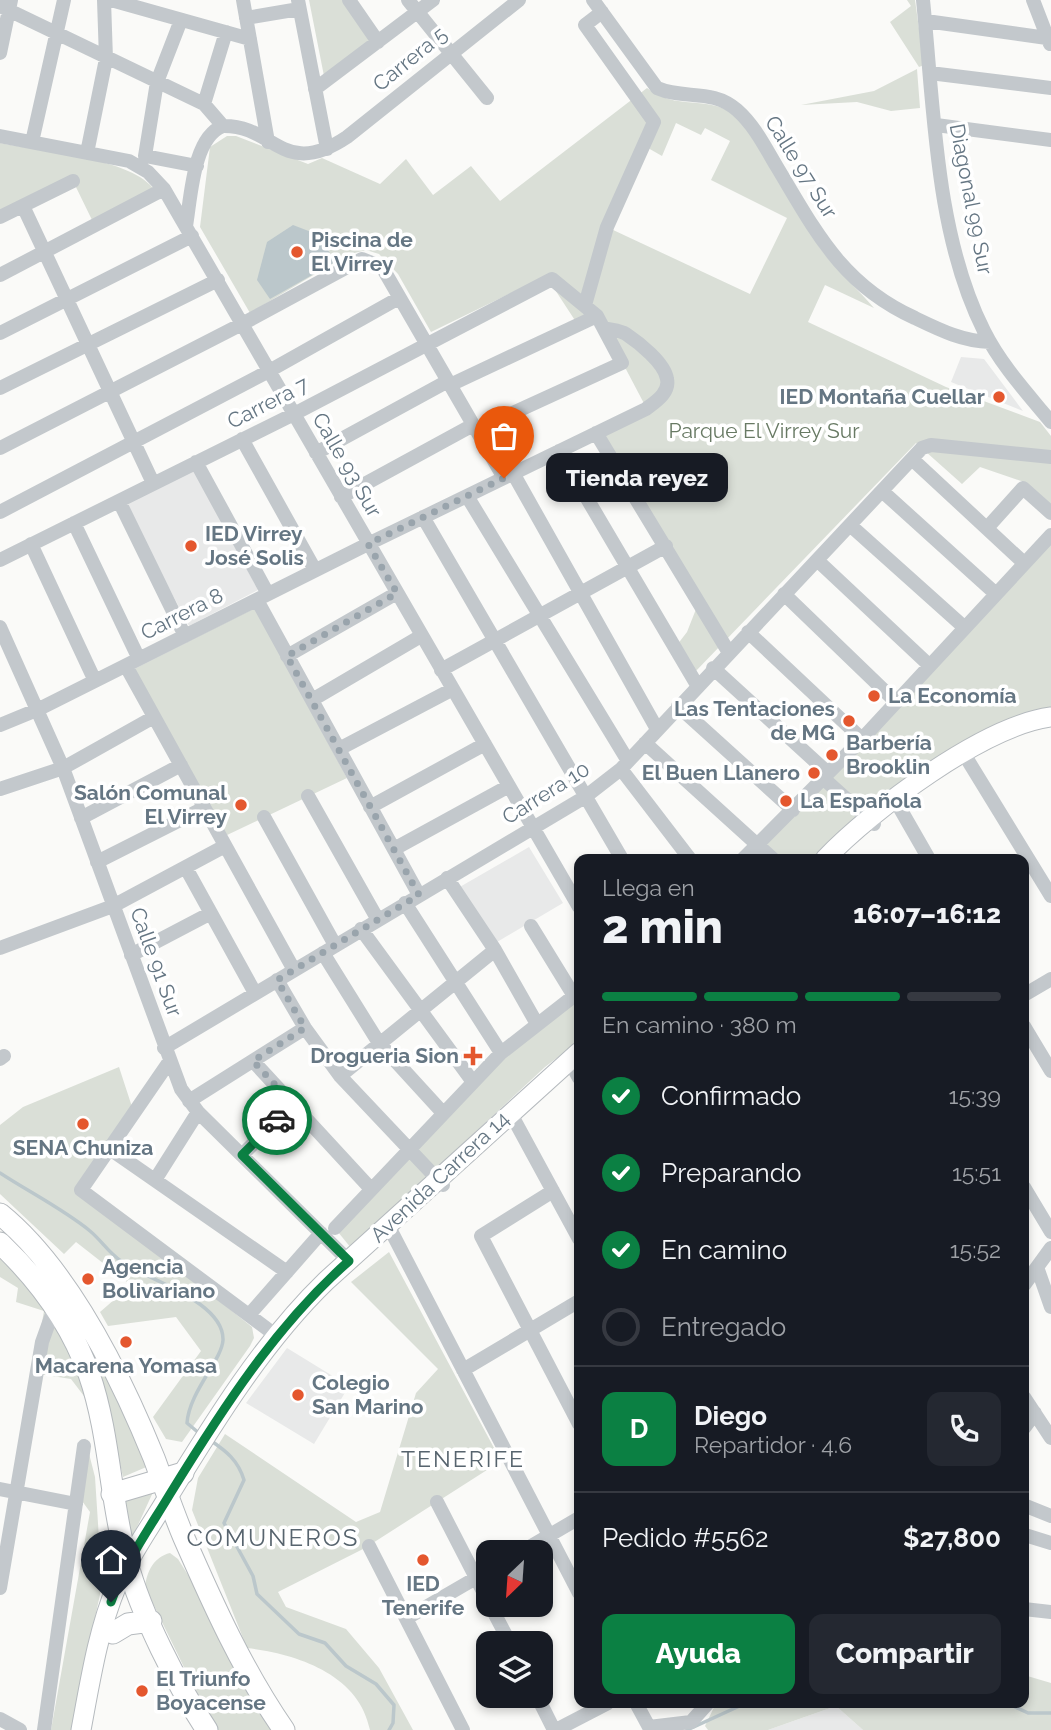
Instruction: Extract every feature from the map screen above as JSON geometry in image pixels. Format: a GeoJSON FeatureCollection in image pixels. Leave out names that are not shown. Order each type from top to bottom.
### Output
{"type":"FeatureCollection","features":[{"type":"Feature","properties":{"kind":"highway"},"geometry":{"type":"LineString","coordinates":[[0,1214],[32,1243],[81,1310],[138,1422],[183,1535],[228,1633],[254,1683],[284,1730]]}},
{"type":"Feature","properties":{"kind":"highway"},"geometry":{"type":"LineString","coordinates":[[0,1243],[38,1283],[57,1311],[89,1375],[129,1570],[151,1621],[206,1730]]}},
{"type":"Feature","properties":{"kind":"highway"},"geometry":{"type":"LineString","coordinates":[[112,1494],[167,1491],[183,1473]]}},
{"type":"Feature","properties":{"kind":"highway"},"geometry":{"type":"LineString","coordinates":[[113,1633],[128,1624],[151,1621]]}},
{"type":"Feature","properties":{"kind":"main road"},"geometry":{"type":"LineString","coordinates":[[836,854],[896,802],[967,758],[1007,729],[1049,723]]}},
{"type":"Feature","properties":{"kind":"main road","name":"Avenida Carrera 14"},"geometry":{"type":"LineString","coordinates":[[278,1337],[390,1229],[574,1067]]}},
{"type":"Feature","properties":{"kind":"main road","name":"Avenida Carrera 14"},"geometry":{"type":"LineString","coordinates":[[183,1473],[278,1337],[308,1299],[349,1261],[390,1229]]}},
{"type":"Feature","properties":{"kind":"main road"},"geometry":{"type":"LineString","coordinates":[[81,1730],[105,1623],[167,1491]]}},
{"type":"Feature","properties":{"kind":"main road"},"geometry":{"type":"LineString","coordinates":[[91,1730],[129,1570]]}},
{"type":"Feature","properties":{"kind":"street"},"geometry":{"type":"LineString","coordinates":[[33,142],[54,33],[64,0]]}},
{"type":"Feature","properties":{"kind":"street"},"geometry":{"type":"LineString","coordinates":[[87,153],[106,59],[104,0]]}},
{"type":"Feature","properties":{"kind":"street"},"geometry":{"type":"LineString","coordinates":[[111,0],[157,6],[181,20],[250,40]]}},
{"type":"Feature","properties":{"kind":"street"},"geometry":{"type":"LineString","coordinates":[[243,0],[268,142]]}},
{"type":"Feature","properties":{"kind":"street"},"geometry":{"type":"LineString","coordinates":[[349,0],[378,41]]}},
{"type":"Feature","properties":{"kind":"street"},"geometry":{"type":"LineString","coordinates":[[315,89],[378,41],[413,6],[433,0]]}},
{"type":"Feature","properties":{"kind":"street","name":"Carrera 5"},"geometry":{"type":"LineString","coordinates":[[327,149],[519,0]]}},
{"type":"Feature","properties":{"kind":"street","name":"Diagonal 99 Sur"},"geometry":{"type":"LineString","coordinates":[[923,0],[936,125],[956,255],[971,302],[990,342],[1051,422]]}},
{"type":"Feature","properties":{"kind":"street"},"geometry":{"type":"LineString","coordinates":[[1033,0],[1049,42]]}},
{"type":"Feature","properties":{"kind":"street"},"geometry":{"type":"LineString","coordinates":[[0,53],[6,5],[106,59],[204,104],[223,126],[237,128],[304,154],[327,149],[298,4],[246,18]]}},
{"type":"Feature","properties":{"kind":"street"},"geometry":{"type":"LineString","coordinates":[[413,6],[487,98]]}},
{"type":"Feature","properties":{"kind":"street"},"geometry":{"type":"LineString","coordinates":[[341,497],[475,427],[622,362],[601,322],[584,305],[607,227],[654,122],[585,25],[598,6]]}},
{"type":"Feature","properties":{"kind":"street","name":"Calle 97 Sur"},"geometry":{"type":"LineString","coordinates":[[598,6],[657,88],[719,98],[744,117],[827,250],[870,293],[898,311],[958,338],[990,342]]}},
{"type":"Feature","properties":{"kind":"street"},"geometry":{"type":"LineString","coordinates":[[181,20],[157,82],[145,156],[197,166]]}},
{"type":"Feature","properties":{"kind":"street"},"geometry":{"type":"LineString","coordinates":[[926,21],[1049,42]]}},
{"type":"Feature","properties":{"kind":"street"},"geometry":{"type":"LineString","coordinates":[[204,104],[226,32]]}},
{"type":"Feature","properties":{"kind":"street"},"geometry":{"type":"LineString","coordinates":[[930,73],[1051,88]]}},
{"type":"Feature","properties":{"kind":"street"},"geometry":{"type":"LineString","coordinates":[[936,125],[1051,140]]}},
{"type":"Feature","properties":{"kind":"street"},"geometry":{"type":"LineString","coordinates":[[0,332],[66,299],[188,231],[197,166],[205,139],[223,126]]}},
{"type":"Feature","properties":{"kind":"street"},"geometry":{"type":"LineString","coordinates":[[0,136],[132,162],[148,172],[164,189],[0,275]]}},
{"type":"Feature","properties":{"kind":"street"},"geometry":{"type":"LineString","coordinates":[[0,217],[73,181]]}},
{"type":"Feature","properties":{"kind":"street","name":"Calle 93 Sur"},"geometry":{"type":"LineString","coordinates":[[164,189],[574,898]]}},
{"type":"Feature","properties":{"kind":"street"},"geometry":{"type":"LineString","coordinates":[[23,206],[153,484]]}},
{"type":"Feature","properties":{"kind":"street"},"geometry":{"type":"LineString","coordinates":[[0,448],[362,259],[372,261],[382,267],[475,427],[509,475],[581,593],[657,729]]}},
{"type":"Feature","properties":{"kind":"street","name":"Carrera 7"},"geometry":{"type":"LineString","coordinates":[[0,560],[294,414],[552,279],[584,305]]}},
{"type":"Feature","properties":{"kind":"street"},"geometry":{"type":"LineString","coordinates":[[0,387],[218,280]]}},
{"type":"Feature","properties":{"kind":"street"},"geometry":{"type":"LineString","coordinates":[[0,512],[269,371],[399,298]]}},
{"type":"Feature","properties":{"kind":"street"},"geometry":{"type":"LineString","coordinates":[[316,453],[449,383],[601,322]]}},
{"type":"Feature","properties":{"kind":"street","name":"Carrera 8"},"geometry":{"type":"LineString","coordinates":[[0,725],[39,709],[315,570],[646,409],[660,399],[666,389],[667,379],[660,364],[625,333],[601,322]]}},
{"type":"Feature","properties":{"kind":"street"},"geometry":{"type":"LineString","coordinates":[[596,433],[729,651]]}},
{"type":"Feature","properties":{"kind":"street"},"geometry":{"type":"LineString","coordinates":[[242,439],[315,570]]}},
{"type":"Feature","properties":{"kind":"street"},"geometry":{"type":"LineString","coordinates":[[1024,563],[912,459],[922,448],[931,445],[1051,457]]}},
{"type":"Feature","properties":{"kind":"street"},"geometry":{"type":"LineString","coordinates":[[559,451],[698,685]]}},
{"type":"Feature","properties":{"kind":"street","name":"Carrera 10"},"geometry":{"type":"LineString","coordinates":[[164,1048],[585,797],[624,765],[912,459]]}},
{"type":"Feature","properties":{"kind":"street"},"geometry":{"type":"LineString","coordinates":[[196,462],[262,597],[287,656],[419,895]]}},
{"type":"Feature","properties":{"kind":"street"},"geometry":{"type":"LineString","coordinates":[[987,528],[1023,488],[1051,513]]}},
{"type":"Feature","properties":{"kind":"street"},"geometry":{"type":"LineString","coordinates":[[882,491],[996,594]]}},
{"type":"Feature","properties":{"kind":"street"},"geometry":{"type":"LineString","coordinates":[[467,496],[540,616],[624,765],[686,854]]}},
{"type":"Feature","properties":{"kind":"street"},"geometry":{"type":"LineString","coordinates":[[119,500],[184,636]]}},
{"type":"Feature","properties":{"kind":"street"},"geometry":{"type":"LineString","coordinates":[[423,517],[619,854]]}},
{"type":"Feature","properties":{"kind":"street"},"geometry":{"type":"LineString","coordinates":[[74,523],[154,717],[294,970]]}},
{"type":"Feature","properties":{"kind":"street"},"geometry":{"type":"LineString","coordinates":[[850,525],[965,628]]}},
{"type":"Feature","properties":{"kind":"street"},"geometry":{"type":"LineString","coordinates":[[749,854],[862,739],[1051,534]]}},
{"type":"Feature","properties":{"kind":"street"},"geometry":{"type":"LineString","coordinates":[[31,544],[95,681]]}},
{"type":"Feature","properties":{"kind":"street"},"geometry":{"type":"LineString","coordinates":[[442,670],[666,546]]}},
{"type":"Feature","properties":{"kind":"street"},"geometry":{"type":"LineString","coordinates":[[817,560],[929,665]]}},
{"type":"Feature","properties":{"kind":"street"},"geometry":{"type":"LineString","coordinates":[[287,656],[397,593]]}},
{"type":"Feature","properties":{"kind":"street"},"geometry":{"type":"LineString","coordinates":[[784,594],[895,701]]}},
{"type":"Feature","properties":{"kind":"street","name":"Calle 91 Sur"},"geometry":{"type":"LineString","coordinates":[[0,627],[39,709],[63,768],[169,1062],[194,1107],[242,1155],[328,1231],[349,1261]]}},
{"type":"Feature","properties":{"kind":"street"},"geometry":{"type":"LineString","coordinates":[[748,632],[862,739]]}},
{"type":"Feature","properties":{"kind":"street"},"geometry":{"type":"LineString","coordinates":[[312,700],[421,636]]}},
{"type":"Feature","properties":{"kind":"street"},"geometry":{"type":"LineString","coordinates":[[713,668],[872,822]]}},
{"type":"Feature","properties":{"kind":"street"},"geometry":{"type":"LineString","coordinates":[[339,749],[453,689]]}},
{"type":"Feature","properties":{"kind":"street"},"geometry":{"type":"LineString","coordinates":[[678,706],[793,810]]}},
{"type":"Feature","properties":{"kind":"street"},"geometry":{"type":"LineString","coordinates":[[0,789],[63,768],[154,717]]}},
{"type":"Feature","properties":{"kind":"street"},"geometry":{"type":"LineString","coordinates":[[645,743],[768,854]]}},
{"type":"Feature","properties":{"kind":"street"},"geometry":{"type":"LineString","coordinates":[[370,807],[485,744]]}},
{"type":"Feature","properties":{"kind":"street"},"geometry":{"type":"LineString","coordinates":[[967,758],[1025,854]]}},
{"type":"Feature","properties":{"kind":"street"},"geometry":{"type":"LineString","coordinates":[[81,818],[181,765]]}},
{"type":"Feature","properties":{"kind":"street"},"geometry":{"type":"LineString","coordinates":[[394,849],[509,786]]}},
{"type":"Feature","properties":{"kind":"street"},"geometry":{"type":"LineString","coordinates":[[308,796],[378,920]]}},
{"type":"Feature","properties":{"kind":"street"},"geometry":{"type":"LineString","coordinates":[[896,802],[926,854]]}},
{"type":"Feature","properties":{"kind":"street"},"geometry":{"type":"LineString","coordinates":[[97,862],[204,808]]}},
{"type":"Feature","properties":{"kind":"street"},"geometry":{"type":"LineString","coordinates":[[264,817],[379,1043],[443,1113]]}},
{"type":"Feature","properties":{"kind":"street"},"geometry":{"type":"LineString","coordinates":[[0,948],[113,906],[225,846]]}},
{"type":"Feature","properties":{"kind":"street"},"geometry":{"type":"LineString","coordinates":[[1029,860],[1051,896]]}},
{"type":"Feature","properties":{"kind":"street"},"geometry":{"type":"LineString","coordinates":[[186,867],[255,993]]}},
{"type":"Feature","properties":{"kind":"street"},"geometry":{"type":"LineString","coordinates":[[447,878],[495,950],[537,1024]]}},
{"type":"Feature","properties":{"kind":"street"},"geometry":{"type":"LineString","coordinates":[[405,903],[501,1054]]}},
{"type":"Feature","properties":{"kind":"street"},"geometry":{"type":"LineString","coordinates":[[131,955],[211,913]]}},
{"type":"Feature","properties":{"kind":"street"},"geometry":{"type":"LineString","coordinates":[[531,926],[574,990]]}},
{"type":"Feature","properties":{"kind":"street"},"geometry":{"type":"LineString","coordinates":[[361,929],[473,1082]]}},
{"type":"Feature","properties":{"kind":"street"},"geometry":{"type":"LineString","coordinates":[[340,1076],[458,983],[495,950]]}},
{"type":"Feature","properties":{"kind":"street"},"geometry":{"type":"LineString","coordinates":[[1029,992],[1051,979]]}},
{"type":"Feature","properties":{"kind":"street"},"geometry":{"type":"LineString","coordinates":[[277,980],[305,1028],[340,1076],[441,1183]]}},
{"type":"Feature","properties":{"kind":"street"},"geometry":{"type":"LineString","coordinates":[[249,1315],[287,1272],[501,1054],[574,996]]}},
{"type":"Feature","properties":{"kind":"street"},"geometry":{"type":"LineString","coordinates":[[155,1180],[194,1107],[253,1061],[305,1028]]}},
{"type":"Feature","properties":{"kind":"street"},"geometry":{"type":"LineString","coordinates":[[1029,1034],[1051,1071]]}},
{"type":"Feature","properties":{"kind":"street"},"geometry":{"type":"LineString","coordinates":[[253,1061],[371,1189]]}},
{"type":"Feature","properties":{"kind":"street"},"geometry":{"type":"LineString","coordinates":[[169,1062],[81,1190],[278,1337]]}},
{"type":"Feature","properties":{"kind":"street"},"geometry":{"type":"LineString","coordinates":[[242,1155],[293,1104]]}},
{"type":"Feature","properties":{"kind":"street"},"geometry":{"type":"LineString","coordinates":[[513,1118],[574,1230]]}},
{"type":"Feature","properties":{"kind":"street"},"geometry":{"type":"LineString","coordinates":[[110,1149],[287,1272]]}},
{"type":"Feature","properties":{"kind":"street"},"geometry":{"type":"LineString","coordinates":[[553,1191],[481,1236],[574,1414]]}},
{"type":"Feature","properties":{"kind":"street"},"geometry":{"type":"LineString","coordinates":[[1029,1195],[1051,1232]]}},
{"type":"Feature","properties":{"kind":"street"},"geometry":{"type":"LineString","coordinates":[[390,1229],[574,1583]]}},
{"type":"Feature","properties":{"kind":"street"},"geometry":{"type":"LineString","coordinates":[[1029,1278],[1051,1248]]}},
{"type":"Feature","properties":{"kind":"street"},"geometry":{"type":"LineString","coordinates":[[1037,1267],[1051,1307]]}},
{"type":"Feature","properties":{"kind":"street"},"geometry":{"type":"LineString","coordinates":[[463,1370],[574,1304]]}},
{"type":"Feature","properties":{"kind":"street"},"geometry":{"type":"LineString","coordinates":[[0,1588],[42,1342],[51,1317],[57,1311]]}},
{"type":"Feature","properties":{"kind":"street"},"geometry":{"type":"LineString","coordinates":[[1029,1404],[1049,1429]]}},
{"type":"Feature","properties":{"kind":"street"},"geometry":{"type":"LineString","coordinates":[[1029,1421],[1035,1413]]}},
{"type":"Feature","properties":{"kind":"street"},"geometry":{"type":"LineString","coordinates":[[44,1730],[84,1446]]}},
{"type":"Feature","properties":{"kind":"street"},"geometry":{"type":"LineString","coordinates":[[0,1489],[76,1504]]}},
{"type":"Feature","properties":{"kind":"street"},"geometry":{"type":"LineString","coordinates":[[437,1502],[476,1564]]}},
{"type":"Feature","properties":{"kind":"street"},"geometry":{"type":"LineString","coordinates":[[1029,1507],[1051,1516]]}},
{"type":"Feature","properties":{"kind":"street"},"geometry":{"type":"LineString","coordinates":[[543,1540],[574,1521]]}},
{"type":"Feature","properties":{"kind":"street"},"geometry":{"type":"LineString","coordinates":[[1029,1536],[1051,1543]]}},
{"type":"Feature","properties":{"kind":"street"},"geometry":{"type":"LineString","coordinates":[[369,1546],[463,1730]]}},
{"type":"Feature","properties":{"kind":"street"},"geometry":{"type":"LineString","coordinates":[[407,1618],[476,1578]]}},
{"type":"Feature","properties":{"kind":"street"},"geometry":{"type":"LineString","coordinates":[[1029,1610],[1051,1612]]}},
{"type":"Feature","properties":{"kind":"street"},"geometry":{"type":"LineString","coordinates":[[543,1708],[555,1730],[597,1708]]}},
{"type":"Feature","properties":{"kind":"street"},"geometry":{"type":"LineString","coordinates":[[639,1708],[649,1727],[692,1726],[705,1708]]}},
{"type":"Feature","properties":{"kind":"street"},"geometry":{"type":"LineString","coordinates":[[0,1719],[20,1730]]}},
{"type":"Feature","properties":{"kind":"shaded area","name":"Piscina de El Virrey"},"geometry":{"type":"Polygon","coordinates":[[[293,225],[319,235],[335,262],[270,299],[257,280],[267,242],[293,225]]]}},
{"type":"Feature","properties":{"kind":"shaded area","name":"IED Montaña Cuellar"},"geometry":{"type":"Polygon","coordinates":[[[961,357],[984,359],[1023,411],[951,382],[961,357]]]}},
{"type":"Feature","properties":{"kind":"shaded area","name":"IED Virrey José Solis"},"geometry":{"type":"Polygon","coordinates":[[[192,467],[258,590],[189,626],[124,503],[192,467]]]}},
{"type":"Feature","properties":{"kind":"shaded area"},"geometry":{"type":"Polygon","coordinates":[[[529,847],[563,903],[492,945],[458,888],[529,847]]]}},
{"type":"Feature","properties":{"kind":"shaded area","name":"Colegio San Marino"},"geometry":{"type":"Polygon","coordinates":[[[287,1348],[349,1386],[314,1444],[246,1403],[287,1348]]]}},
{"type":"Feature","properties":{"kind":"shaded area"},"geometry":{"type":"Polygon","coordinates":[[[830,1708],[838,1708],[863,1730],[768,1730],[830,1708]]]}},
{"type":"Feature","properties":{"kind":"green space"},"geometry":{"type":"Polygon","coordinates":[[[309,0],[344,0],[372,40],[324,76],[309,0]]]}},
{"type":"Feature","properties":{"kind":"green space"},"geometry":{"type":"Polygon","coordinates":[[[907,0],[915,0],[924,65],[919,67],[890,22],[911,6],[907,0]]]}},
{"type":"Feature","properties":{"kind":"green space"},"geometry":{"type":"Polygon","coordinates":[[[917,69],[920,108],[891,111],[857,102],[801,105],[874,91],[917,69]]]}},
{"type":"Feature","properties":{"kind":"green space","name":"Parque El Virrey Sur"},"geometry":{"type":"Polygon","coordinates":[[[647,88],[669,99],[723,108],[746,127],[758,142],[820,248],[874,308],[825,285],[808,322],[946,387],[1040,422],[1051,436],[1051,508],[1024,482],[980,467],[962,484],[916,443],[694,673],[677,645],[687,632],[700,599],[603,436],[649,413],[598,316],[578,325],[546,276],[431,332],[398,274],[379,254],[366,250],[347,255],[250,313],[200,227],[210,147],[227,136],[236,136],[308,164],[322,158],[380,184],[406,159],[433,195],[471,166],[500,201],[647,88]],[[676,123],[662,156],[648,148],[611,229],[750,294],[787,218],[711,180],[730,141],[705,128],[701,135],[676,123]]]}},
{"type":"Feature","properties":{"kind":"green space"},"geometry":{"type":"Polygon","coordinates":[[[0,143],[107,163],[144,180],[155,191],[93,222],[73,181],[0,217],[0,143]]]}},
{"type":"Feature","properties":{"kind":"green space"},"geometry":{"type":"Polygon","coordinates":[[[1051,544],[1051,710],[919,770],[866,808],[818,854],[753,854],[1051,544]]]}},
{"type":"Feature","properties":{"kind":"green space"},"geometry":{"type":"Polygon","coordinates":[[[255,608],[347,778],[225,836],[134,669],[255,608]]]}},
{"type":"Feature","properties":{"kind":"green space"},"geometry":{"type":"Polygon","coordinates":[[[574,999],[574,1045],[545,1067],[351,1248],[338,1232],[496,1062],[574,999]]]}},
{"type":"Feature","properties":{"kind":"green space"},"geometry":{"type":"Polygon","coordinates":[[[119,1067],[134,1113],[81,1190],[252,1327],[254,1338],[182,1442],[166,1439],[153,1417],[201,1351],[176,1317],[108,1326],[100,1312],[131,1285],[76,1242],[64,1254],[0,1194],[0,1125],[23,1107],[119,1067]]]}},
{"type":"Feature","properties":{"kind":"green space"},"geometry":{"type":"Polygon","coordinates":[[[389,1252],[501,1461],[365,1548],[278,1592],[286,1607],[346,1629],[379,1668],[413,1730],[370,1730],[364,1711],[353,1694],[323,1670],[286,1655],[247,1648],[192,1510],[198,1478],[225,1434],[356,1522],[380,1512],[416,1393],[438,1369],[351,1282],[389,1252]]]}},
{"type":"Feature","properties":{"kind":"green space"},"geometry":{"type":"Polygon","coordinates":[[[0,1253],[28,1286],[52,1322],[91,1399],[90,1404],[71,1379],[33,1373],[44,1311],[16,1302],[18,1288],[0,1277],[0,1253]]]}},
{"type":"Feature","properties":{"kind":"green space"},"geometry":{"type":"Polygon","coordinates":[[[89,1344],[151,1465],[123,1477],[110,1419],[86,1348],[89,1344]]]}},
{"type":"Feature","properties":{"kind":"green space"},"geometry":{"type":"Polygon","coordinates":[[[85,1438],[95,1477],[102,1585],[71,1730],[51,1730],[90,1512],[77,1494],[85,1438]]]}},
{"type":"Feature","properties":{"kind":"green space"},"geometry":{"type":"Polygon","coordinates":[[[154,1490],[132,1538],[124,1502],[154,1490]]]}},
{"type":"Feature","properties":{"kind":"green space"},"geometry":{"type":"Polygon","coordinates":[[[170,1553],[178,1559],[193,1583],[272,1730],[218,1730],[197,1694],[145,1587],[152,1566],[170,1553]]]}},
{"type":"Feature","properties":{"kind":"green space"},"geometry":{"type":"Polygon","coordinates":[[[1029,1676],[1051,1683],[1051,1730],[863,1730],[838,1708],[1029,1708],[1029,1676]]]}},
{"type":"Feature","properties":{"kind":"green space"},"geometry":{"type":"Polygon","coordinates":[[[714,1708],[830,1708],[768,1730],[708,1730],[705,1726],[714,1708]]]}},
{"type":"Feature","properties":{"kind":"waterway"},"geometry":{"type":"LineString","coordinates":[[0,1173],[80,1223],[121,1261],[182,1293],[211,1314],[220,1326],[223,1340],[189,1411],[187,1423],[200,1434]]}},
{"type":"Feature","properties":{"kind":"waterway"},"geometry":{"type":"LineString","coordinates":[[210,1440],[231,1457],[244,1480],[224,1523],[253,1576],[257,1594],[299,1634],[325,1643],[346,1666],[376,1684],[394,1705],[393,1723],[389,1730]]}},
{"type":"Feature","properties":{"kind":"waterway"},"geometry":{"type":"LineString","coordinates":[[687,1730],[735,1708]]}},
{"type":"Feature","properties":{"kind":"waterway"},"geometry":{"type":"LineString","coordinates":[[1018,1708],[1028,1713],[1051,1713]]}},
{"type":"Feature","properties":{"kind":"way so far"},"geometry":{"type":"LineString","coordinates":[[277,1120],[293,1104],[253,1061],[305,1028],[277,980],[419,895],[287,656],[397,593],[368,544],[504,478]]}},
{"type":"Feature","properties":{"kind":"place","name":"Piscina de El Virrey"},"geometry":{"type":"Point","coordinates":[297,252]}},
{"type":"Feature","properties":{"kind":"place","name":"IED Montaña Cuellar"},"geometry":{"type":"Point","coordinates":[999,397]}},
{"type":"Feature","properties":{"kind":"place","name":"Tienda reyez"},"geometry":{"type":"Point","coordinates":[504,478]}},
{"type":"Feature","properties":{"kind":"place","name":"IED Virrey José Solis"},"geometry":{"type":"Point","coordinates":[191,546]}},
{"type":"Feature","properties":{"kind":"place","name":"La Economía"},"geometry":{"type":"Point","coordinates":[874,696]}},
{"type":"Feature","properties":{"kind":"place","name":"Las Tentaciones de MG"},"geometry":{"type":"Point","coordinates":[849,721]}},
{"type":"Feature","properties":{"kind":"place","name":"Barbería Brooklin"},"geometry":{"type":"Point","coordinates":[832,755]}},
{"type":"Feature","properties":{"kind":"place","name":"El Buen Llanero"},"geometry":{"type":"Point","coordinates":[814,773]}},
{"type":"Feature","properties":{"kind":"place","name":"La Española"},"geometry":{"type":"Point","coordinates":[786,801]}},
{"type":"Feature","properties":{"kind":"place","name":"Salón Comunal El Virrey"},"geometry":{"type":"Point","coordinates":[241,805]}},
{"type":"Feature","properties":{"kind":"place","name":"Drogueria Sion"},"geometry":{"type":"Point","coordinates":[473,1056]}},
{"type":"Feature","properties":{"kind":"place","name":"SENA Chuniza"},"geometry":{"type":"Point","coordinates":[83,1124]}},
{"type":"Feature","properties":{"kind":"place","name":"Agencia Bolivariano"},"geometry":{"type":"Point","coordinates":[88,1279]}},
{"type":"Feature","properties":{"kind":"place","name":"Macarena Yomasa"},"geometry":{"type":"Point","coordinates":[126,1342]}},
{"type":"Feature","properties":{"kind":"place","name":"Colegio San Marino"},"geometry":{"type":"Point","coordinates":[298,1395]}},
{"type":"Feature","properties":{"kind":"place","name":"IED Tenerife"},"geometry":{"type":"Point","coordinates":[423,1560]}},
{"type":"Feature","properties":{"kind":"place","name":"El Triunfo Boyacense"},"geometry":{"type":"Point","coordinates":[142,1691]}},
{"type":"Feature","properties":{"kind":"district","name":"TENERIFE"},"geometry":{"type":"Point","coordinates":[463,1459]}},
{"type":"Feature","properties":{"kind":"district","name":"COMUNEROS"},"geometry":{"type":"Point","coordinates":[273,1538]}},
{"type":"Feature","properties":{"kind":"route"},"geometry":{"type":"LineString","coordinates":[[111,1602],[127,1563],[225,1410],[308,1299],[349,1261],[242,1155],[277,1120]]}}]}
